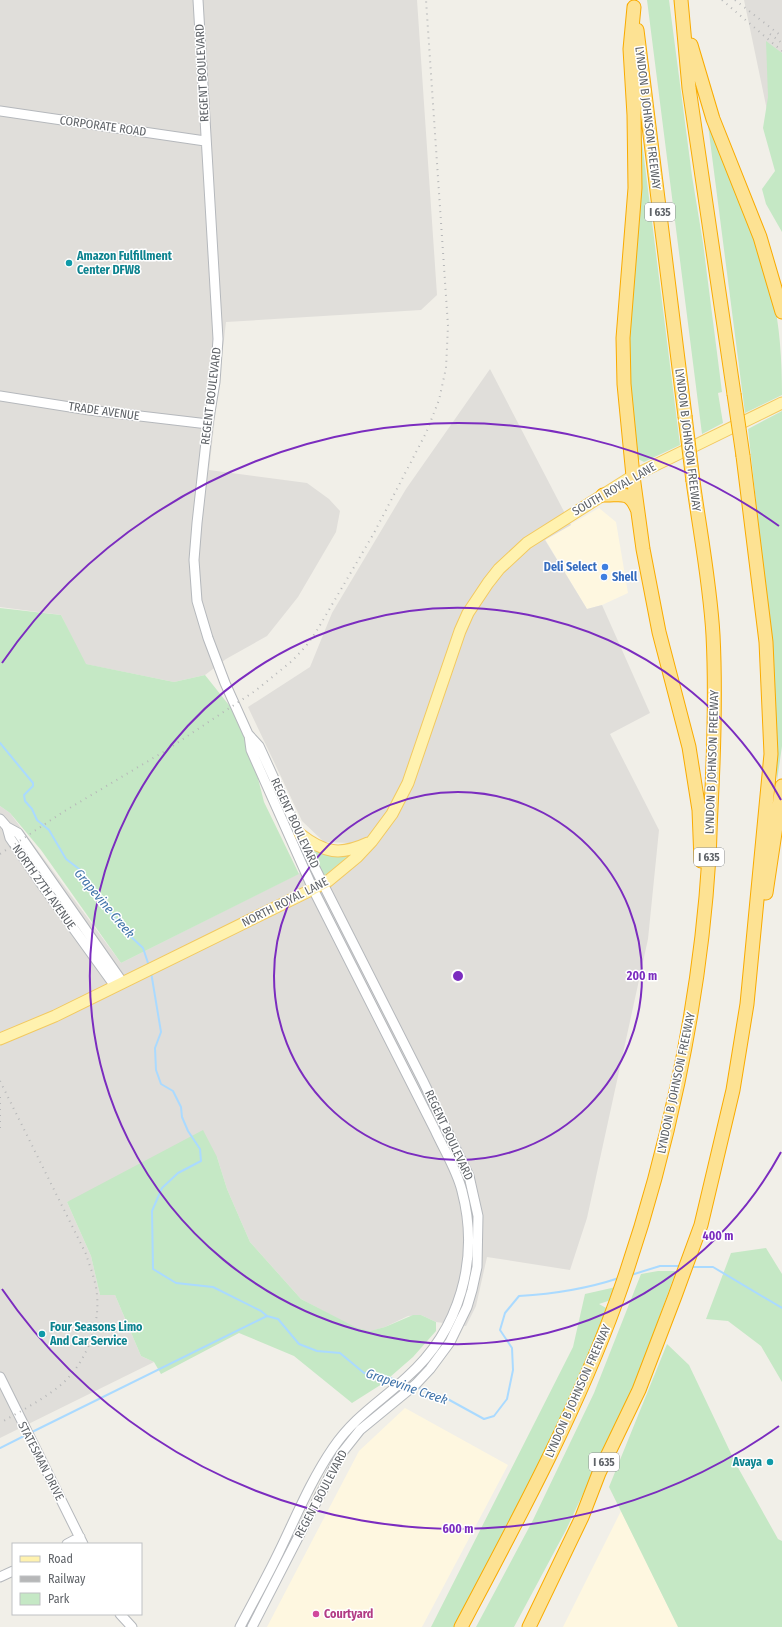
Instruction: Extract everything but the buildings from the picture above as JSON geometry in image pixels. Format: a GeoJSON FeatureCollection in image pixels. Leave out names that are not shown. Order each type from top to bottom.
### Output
{"type":"FeatureCollection","features":[{"type":"Feature","properties":{"kind":"highway","name":"I 635"},"geometry":{"type":"LineString","coordinates":[[530,1627],[582,1517],[599,1473],[639,1390],[700,1225],[733,1090],[747,1004],[771,754],[766,642],[743,456],[689,88],[683,16],[680,0]]}},
{"type":"Feature","properties":{"kind":"highway"},"geometry":{"type":"LineString","coordinates":[[633,4],[630,49],[634,115],[635,188],[623,351],[624,384],[633,476],[651,596],[689,747],[699,810],[701,867],[696,982]]}},
{"type":"Feature","properties":{"kind":"highway","name":"LYNDON B JOHNSON FREEWAY"},"geometry":{"type":"LineString","coordinates":[[462,1627],[544,1468],[579,1393],[616,1303],[640,1228],[663,1148],[685,1044],[696,982],[710,857],[714,766],[715,687],[713,633],[633,4]]}},
{"type":"Feature","properties":{"kind":"highway"},"geometry":{"type":"LineString","coordinates":[[683,16],[713,119],[760,237],[782,312]]}},
{"type":"Feature","properties":{"kind":"highway"},"geometry":{"type":"LineString","coordinates":[[603,495],[622,494],[629,496],[638,510]]}},
{"type":"Feature","properties":{"kind":"highway"},"geometry":{"type":"LineString","coordinates":[[747,1004],[776,837],[782,786]]}},
{"type":"Feature","properties":{"kind":"main road","name":"SOUTH ROYAL LANE"},"geometry":{"type":"LineString","coordinates":[[557,522],[633,476],[781,404]]}},
{"type":"Feature","properties":{"kind":"main road","name":"NORTH ROYAL LANE"},"geometry":{"type":"LineString","coordinates":[[0,1038],[56,1016],[324,884],[351,862],[372,841],[392,814],[406,788],[450,658],[468,613],[499,569],[527,542],[557,522]]}},
{"type":"Feature","properties":{"kind":"main road"},"geometry":{"type":"LineString","coordinates":[[300,834],[317,846],[333,851],[353,849],[372,841]]}},
{"type":"Feature","properties":{"kind":"street","name":"REGENT BOULEVARD"},"geometry":{"type":"LineString","coordinates":[[198,0],[205,141],[218,339],[215,382],[208,424],[194,560],[197,601],[208,638],[225,683],[248,734],[251,750],[313,889],[432,1124],[462,1190],[467,1218],[468,1259],[454,1325]]}},
{"type":"Feature","properties":{"kind":"street","name":"CORPORATE ROAD"},"geometry":{"type":"LineString","coordinates":[[0,111],[205,141]]}},
{"type":"Feature","properties":{"kind":"street","name":"TRADE AVENUE"},"geometry":{"type":"LineString","coordinates":[[0,396],[87,410],[208,424]]}},
{"type":"Feature","properties":{"kind":"street","name":"REGENT BOULEVARD"},"geometry":{"type":"LineString","coordinates":[[248,734],[259,746],[324,884],[469,1176],[478,1216],[477,1262],[472,1290],[454,1325],[416,1384],[360,1430],[341,1454],[252,1627]]}},
{"type":"Feature","properties":{"kind":"street"},"geometry":{"type":"LineString","coordinates":[[0,819],[7,827]]}},
{"type":"Feature","properties":{"kind":"street","name":"NORTH 27TH AVENUE"},"geometry":{"type":"LineString","coordinates":[[7,827],[18,833],[119,984]]}},
{"type":"Feature","properties":{"kind":"street","name":"NORTH 27TH AVENUE"},"geometry":{"type":"LineString","coordinates":[[7,827],[10,838],[40,882],[119,984]]}},
{"type":"Feature","properties":{"kind":"street"},"geometry":{"type":"LineString","coordinates":[[40,882],[48,876]]}},
{"type":"Feature","properties":{"kind":"street","name":"REGENT BOULEVARD"},"geometry":{"type":"LineString","coordinates":[[240,1627],[270,1571],[318,1472],[334,1447],[363,1413],[438,1351]]}},
{"type":"Feature","properties":{"kind":"street","name":"STATESMAN DRIVE"},"geometry":{"type":"LineString","coordinates":[[0,1378],[81,1541]]}},
{"type":"Feature","properties":{"kind":"street"},"geometry":{"type":"LineString","coordinates":[[0,1577],[12,1571]]}},
{"type":"Feature","properties":{"kind":"street"},"geometry":{"type":"LineString","coordinates":[[270,1571],[278,1576]]}},
{"type":"Feature","properties":{"kind":"street"},"geometry":{"type":"LineString","coordinates":[[121,1615],[132,1627]]}},
{"type":"Feature","properties":{"kind":"shaded area"},"geometry":{"type":"Polygon","coordinates":[[[0,0],[417,0],[437,295],[421,310],[226,322],[209,470],[307,483],[329,499],[340,511],[336,532],[298,597],[267,636],[226,659],[205,675],[174,682],[85,664],[61,615],[0,607],[0,0]]]}},
{"type":"Feature","properties":{"kind":"shaded area"},"geometry":{"type":"Polygon","coordinates":[[[744,0],[782,0],[782,182],[744,0]]]}},
{"type":"Feature","properties":{"kind":"shaded area"},"geometry":{"type":"Polygon","coordinates":[[[490,369],[571,525],[545,540],[587,609],[602,605],[650,713],[610,734],[659,830],[648,939],[587,1218],[570,1270],[487,1257],[476,1306],[466,1326],[436,1322],[421,1315],[408,1316],[385,1327],[371,1331],[357,1329],[301,1299],[250,1242],[227,1189],[217,1157],[67,1202],[91,1256],[100,1295],[115,1295],[141,1356],[154,1362],[0,1438],[0,806],[10,813],[121,963],[298,874],[351,843],[324,842],[302,821],[248,707],[310,667],[332,613],[406,489],[490,369]]]}},
{"type":"Feature","properties":{"kind":"shaded area"},"geometry":{"type":"Polygon","coordinates":[[[599,508],[616,522],[628,593],[602,605],[587,609],[545,539],[599,508]]]}},
{"type":"Feature","properties":{"kind":"shaded area"},"geometry":{"type":"Polygon","coordinates":[[[405,1408],[508,1465],[422,1627],[267,1627],[359,1451],[405,1408]]]}},
{"type":"Feature","properties":{"kind":"shaded area"},"geometry":{"type":"Polygon","coordinates":[[[621,1511],[678,1627],[563,1627],[621,1511]]]}},
{"type":"Feature","properties":{"kind":"green space"},"geometry":{"type":"Polygon","coordinates":[[[647,0],[669,0],[722,392],[718,393],[723,423],[702,434],[647,0]]]}},
{"type":"Feature","properties":{"kind":"green space"},"geometry":{"type":"Polygon","coordinates":[[[766,41],[782,53],[782,232],[766,204],[762,189],[775,171],[763,128],[768,97],[766,41]]]}},
{"type":"Feature","properties":{"kind":"green space"},"geometry":{"type":"Polygon","coordinates":[[[708,125],[744,207],[760,249],[772,292],[779,331],[782,395],[745,413],[708,125]]]}},
{"type":"Feature","properties":{"kind":"green space"},"geometry":{"type":"Polygon","coordinates":[[[640,126],[680,445],[644,462],[638,459],[625,350],[640,126]]]}},
{"type":"Feature","properties":{"kind":"green space"},"geometry":{"type":"Polygon","coordinates":[[[782,411],[782,746],[777,781],[773,657],[748,429],[782,411]]]}},
{"type":"Feature","properties":{"kind":"green space"},"geometry":{"type":"Polygon","coordinates":[[[0,608],[61,615],[86,664],[174,682],[205,675],[244,724],[264,802],[299,874],[121,963],[41,850],[10,813],[0,806],[0,608]]]}},
{"type":"Feature","properties":{"kind":"green space"},"geometry":{"type":"Polygon","coordinates":[[[311,846],[355,851],[324,876],[310,849],[311,846]]]}},
{"type":"Feature","properties":{"kind":"green space"},"geometry":{"type":"Polygon","coordinates":[[[203,1130],[217,1157],[227,1189],[250,1242],[301,1299],[357,1328],[370,1331],[385,1327],[413,1315],[421,1315],[436,1322],[436,1331],[413,1357],[382,1384],[352,1403],[294,1356],[239,1333],[161,1374],[154,1362],[141,1356],[115,1295],[100,1295],[91,1256],[67,1202],[203,1130]]]}},
{"type":"Feature","properties":{"kind":"green space"},"geometry":{"type":"Polygon","coordinates":[[[766,1248],[782,1274],[782,1382],[761,1346],[728,1321],[706,1319],[731,1253],[766,1248]]]}},
{"type":"Feature","properties":{"kind":"green space"},"geometry":{"type":"Polygon","coordinates":[[[658,1271],[676,1271],[635,1384],[566,1530],[514,1627],[476,1627],[533,1520],[594,1393],[641,1274],[658,1271]]]}},
{"type":"Feature","properties":{"kind":"green space"},"geometry":{"type":"Polygon","coordinates":[[[616,1287],[611,1300],[599,1304],[608,1309],[555,1436],[456,1627],[431,1627],[573,1347],[585,1294],[616,1287]]]}},
{"type":"Feature","properties":{"kind":"green space"},"geometry":{"type":"Polygon","coordinates":[[[667,1344],[689,1365],[736,1464],[778,1539],[782,1541],[782,1627],[678,1627],[609,1487],[667,1344]]]}},
{"type":"Feature","properties":{"kind":"waterway","name":"Grapevine Creek"},"geometry":{"type":"LineString","coordinates":[[0,743],[33,783],[33,786],[24,795],[25,801],[32,809],[37,820],[49,830],[66,859],[83,872],[94,893],[127,933],[143,948],[149,966]]}},
{"type":"Feature","properties":{"kind":"waterway","name":"Grapevine Creek"},"geometry":{"type":"LineString","coordinates":[[151,972],[161,1032],[155,1048],[156,1070],[161,1084],[173,1091],[181,1107],[182,1117],[188,1131],[200,1149],[201,1161],[178,1173],[162,1188],[152,1211],[153,1269],[176,1283],[213,1287],[261,1311],[267,1316],[278,1319],[299,1344],[317,1351],[340,1353],[364,1373],[382,1375],[398,1381]]}},
{"type":"Feature","properties":{"kind":"waterway","name":"Grapevine Creek"},"geometry":{"type":"LineString","coordinates":[[631,1275],[660,1266],[682,1266]]}},
{"type":"Feature","properties":{"kind":"waterway","name":"Grapevine Creek"},"geometry":{"type":"LineString","coordinates":[[690,1267],[713,1267],[782,1308]]}},
{"type":"Feature","properties":{"kind":"waterway","name":"Grapevine Creek"},"geometry":{"type":"LineString","coordinates":[[416,1387],[444,1397],[484,1419],[494,1416],[507,1399],[513,1370],[512,1348],[500,1330],[505,1313],[519,1296],[570,1290],[619,1278]]}},
{"type":"Feature","properties":{"kind":"waterway"},"geometry":{"type":"LineString","coordinates":[[30,1433],[267,1316]]}},
{"type":"Feature","properties":{"kind":"waterway"},"geometry":{"type":"LineString","coordinates":[[0,1448],[26,1435]]}},
{"type":"Feature","properties":{"kind":"railway"},"geometry":{"type":"LineString","coordinates":[[0,854],[63,812],[165,751],[255,691],[292,661],[306,646],[316,632],[374,533],[426,433],[439,400],[446,368],[448,326],[426,0]]}},
{"type":"Feature","properties":{"kind":"railway"},"geometry":{"type":"LineString","coordinates":[[722,0],[782,51]]}},
{"type":"Feature","properties":{"kind":"railway"},"geometry":{"type":"LineString","coordinates":[[735,0],[780,35]]}},
{"type":"Feature","properties":{"kind":"railway"},"geometry":{"type":"LineString","coordinates":[[770,34],[782,43]]}},
{"type":"Feature","properties":{"kind":"railway"},"geometry":{"type":"LineString","coordinates":[[0,1081],[86,1254],[93,1274],[97,1295],[94,1331],[84,1355],[71,1375],[48,1395],[0,1423]]}},
{"type":"Feature","properties":{"kind":"railway"},"geometry":{"type":"LineString","coordinates":[[0,1097],[0,1128]]}},
{"type":"Feature","properties":{"kind":"place","name":"Amazon Fulfillment Center DFW8"},"geometry":{"type":"Point","coordinates":[69,263]}},
{"type":"Feature","properties":{"kind":"place","name":"Deli Select"},"geometry":{"type":"Point","coordinates":[605,567]}},
{"type":"Feature","properties":{"kind":"place","name":"Shell"},"geometry":{"type":"Point","coordinates":[604,577]}},
{"type":"Feature","properties":{"kind":"place","name":"Four Seasons Limo And Car Service"},"geometry":{"type":"Point","coordinates":[42,1334]}},
{"type":"Feature","properties":{"kind":"place","name":"Avaya"},"geometry":{"type":"Point","coordinates":[770,1462]}},
{"type":"Feature","properties":{"kind":"place","name":"Courtyard"},"geometry":{"type":"Point","coordinates":[316,1614]}}]}
